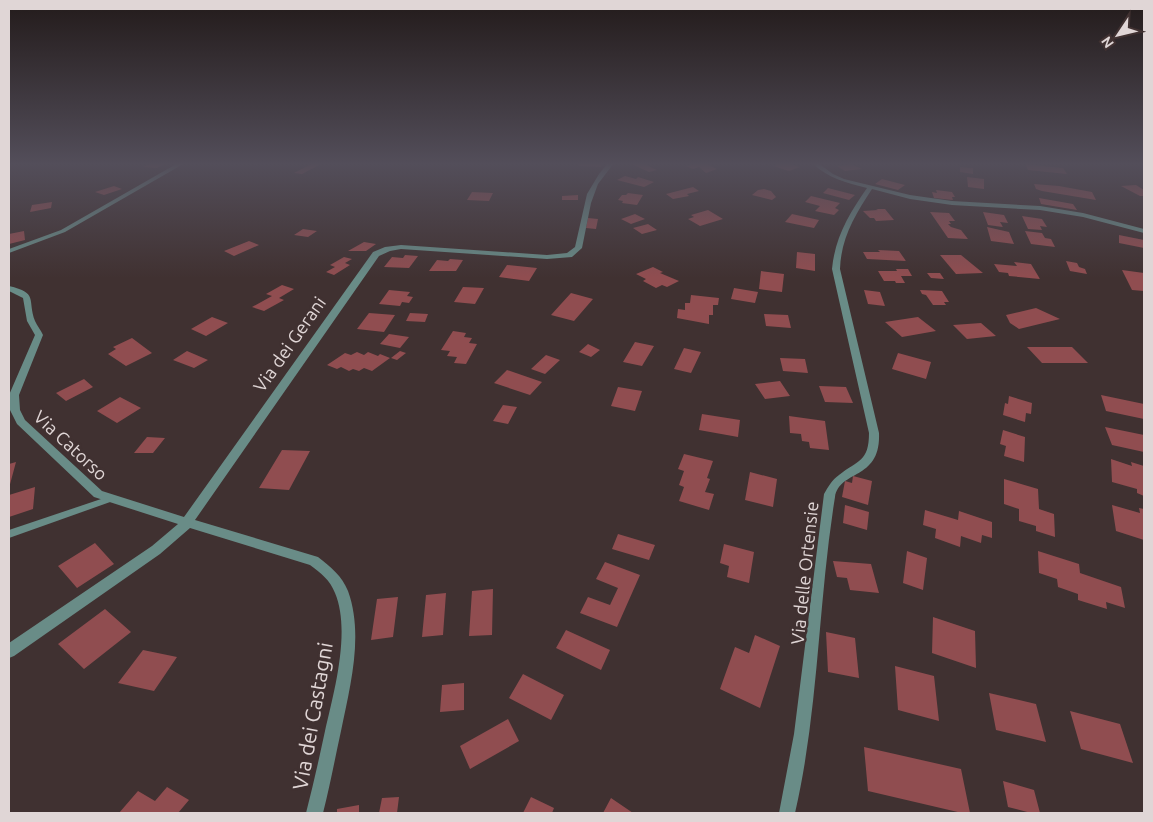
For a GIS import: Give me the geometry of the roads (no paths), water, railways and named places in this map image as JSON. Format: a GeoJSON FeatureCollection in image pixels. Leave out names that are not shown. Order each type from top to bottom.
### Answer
{"type":"FeatureCollection","features":[{"type":"Feature","properties":{"kind":"street"},"geometry":{"type":"LineString","coordinates":[[9,251],[62,231],[114,201]]}},
{"type":"Feature","properties":{"kind":"street","name":"Via dei Gerani"},"geometry":{"type":"LineString","coordinates":[[9,651],[156,550],[186,524],[376,254],[388,249],[404,247],[538,257],[569,255],[578,248],[588,201]]}},
{"type":"Feature","properties":{"kind":"street","name":"Via delle Ortensie"},"geometry":{"type":"LineString","coordinates":[[787,813],[799,763],[806,717],[830,494],[840,479],[864,465],[871,456],[875,445],[874,433],[836,269],[836,256],[844,228],[861,201]]}},
{"type":"Feature","properties":{"kind":"street"},"geometry":{"type":"LineString","coordinates":[[937,201],[1045,209],[1082,215],[1144,230]]}},
{"type":"Feature","properties":{"kind":"street","name":"Via Catorso"},"geometry":{"type":"LineString","coordinates":[[9,288],[26,296],[30,303],[31,321],[39,335],[12,391],[14,406],[23,424],[98,494],[186,524]]}},
{"type":"Feature","properties":{"kind":"street","name":"Via dei Castagni"},"geometry":{"type":"LineString","coordinates":[[186,524],[314,561],[326,568],[337,583],[344,602],[348,625],[347,658],[342,690],[315,813]]}},
{"type":"Feature","properties":{"kind":"lane"},"geometry":{"type":"LineString","coordinates":[[9,534],[110,499]]}}]}
